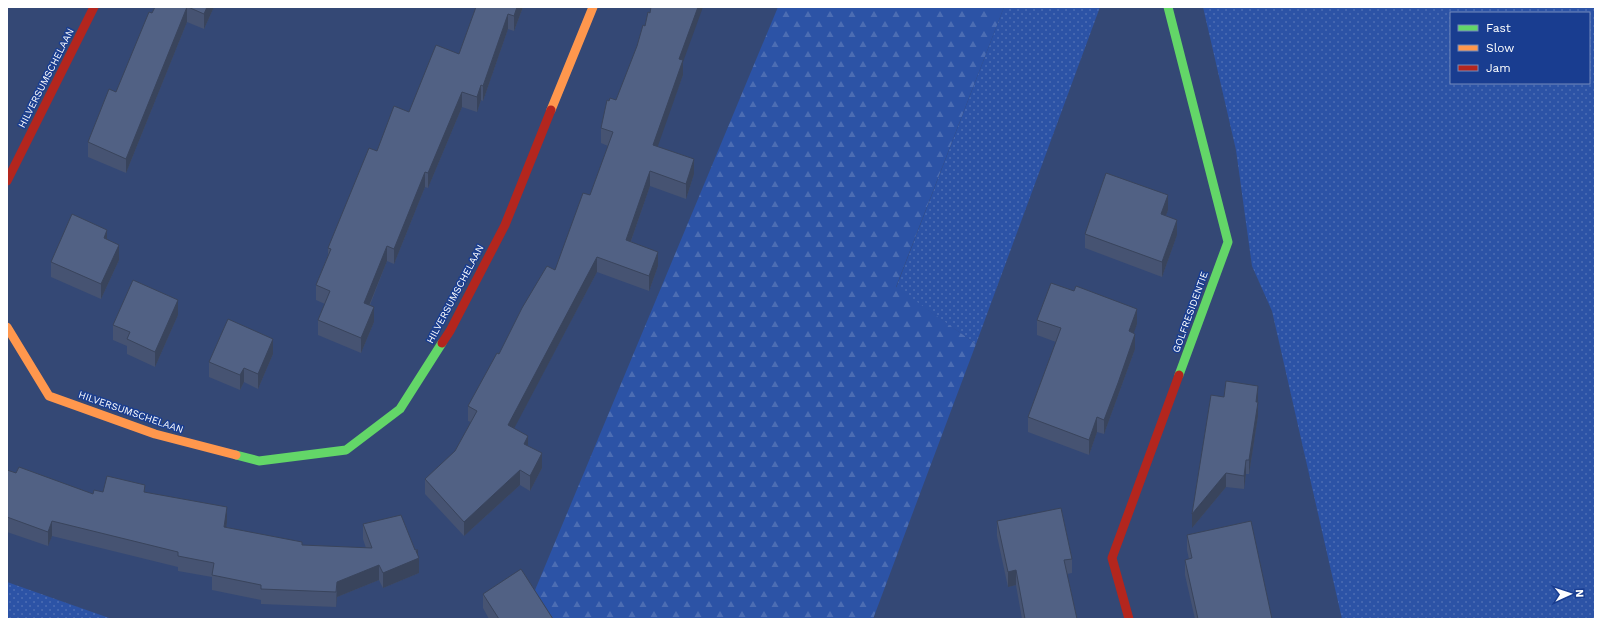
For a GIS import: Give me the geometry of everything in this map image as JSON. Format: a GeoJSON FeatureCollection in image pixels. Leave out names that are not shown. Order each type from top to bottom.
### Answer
{"type":"FeatureCollection","features":[{"type":"Feature","properties":{"kind":"street","name":"HILVERSUMSCHELAAN"},"geometry":{"type":"LineString","coordinates":[[7,181],[94,7]]}},
{"type":"Feature","properties":{"kind":"street","name":"HILVERSUMSCHELAAN"},"geometry":{"type":"LineString","coordinates":[[7,327],[49,396],[148,432],[259,461],[346,450],[400,408],[450,331],[505,225],[593,7]]}},
{"type":"Feature","properties":{"kind":"street","name":"GOLFRESIDENTIE"},"geometry":{"type":"LineString","coordinates":[[1129,619],[1112,558],[1228,242],[1168,7]]}},
{"type":"Feature","properties":{"kind":"green space"},"geometry":{"type":"Polygon","coordinates":[[[778,7],[1004,7],[896,287],[976,344],[873,619],[523,619],[778,7]]]}},
{"type":"Feature","properties":{"kind":"green space"},"geometry":{"type":"Polygon","coordinates":[[[1004,7],[1100,7],[976,344],[896,288],[1004,7]]]}},
{"type":"Feature","properties":{"kind":"green space"},"geometry":{"type":"Polygon","coordinates":[[[1203,7],[1595,7],[1595,619],[1342,619],[1272,311],[1252,266],[1236,150],[1203,7]]]}},
{"type":"Feature","properties":{"kind":"green space"},"geometry":{"type":"Polygon","coordinates":[[[7,582],[112,619],[7,619],[7,582]]]}},
{"type":"Feature","properties":{"kind":"building"},"geometry":{"type":"Polygon","coordinates":[[[155,7],[187,7],[126,159],[88,142],[109,89],[116,92],[149,12],[152,13],[155,7]]]}},
{"type":"Feature","properties":{"kind":"building"},"geometry":{"type":"Polygon","coordinates":[[[188,7],[207,7],[204,14],[188,7]]]}},
{"type":"Feature","properties":{"kind":"building"},"geometry":{"type":"Polygon","coordinates":[[[476,7],[517,7],[514,16],[508,14],[483,86],[481,85],[477,97],[462,92],[428,173],[425,172],[394,249],[387,246],[364,303],[374,307],[361,338],[318,320],[330,291],[316,285],[331,249],[328,248],[369,148],[377,151],[394,106],[409,112],[436,45],[459,54],[476,7]]]}},
{"type":"Feature","properties":{"kind":"building"},"geometry":{"type":"Polygon","coordinates":[[[651,7],[698,7],[679,59],[683,60],[653,145],[694,159],[686,184],[650,171],[626,240],[658,252],[649,276],[597,257],[508,425],[528,436],[524,444],[542,453],[530,476],[520,470],[464,522],[425,479],[455,451],[477,411],[468,406],[497,353],[499,354],[522,308],[547,266],[555,270],[583,193],[590,195],[613,132],[601,128],[607,100],[609,101],[610,98],[616,100],[651,7]]]}},
{"type":"Feature","properties":{"kind":"building"},"geometry":{"type":"Polygon","coordinates":[[[1106,173],[1168,195],[1161,214],[1177,220],[1162,262],[1085,234],[1106,173]]]}},
{"type":"Feature","properties":{"kind":"building"},"geometry":{"type":"Polygon","coordinates":[[[72,214],[107,230],[104,238],[119,245],[101,284],[51,262],[72,214]]]}},
{"type":"Feature","properties":{"kind":"building"},"geometry":{"type":"Polygon","coordinates":[[[133,280],[178,300],[155,352],[127,339],[130,332],[113,325],[133,280]]]}},
{"type":"Feature","properties":{"kind":"building"},"geometry":{"type":"Polygon","coordinates":[[[1051,283],[1074,291],[1076,286],[1137,309],[1129,331],[1135,334],[1118,383],[1104,420],[1097,417],[1089,440],[1028,417],[1061,328],[1037,320],[1051,283]]]}},
{"type":"Feature","properties":{"kind":"building"},"geometry":{"type":"Polygon","coordinates":[[[228,319],[273,339],[258,374],[244,368],[240,375],[209,362],[228,319]]]}},
{"type":"Feature","properties":{"kind":"building"},"geometry":{"type":"Polygon","coordinates":[[[1226,381],[1258,386],[1256,402],[1258,402],[1249,460],[1246,460],[1244,476],[1226,473],[1192,514],[1211,395],[1224,397],[1226,381]]]}},
{"type":"Feature","properties":{"kind":"building"},"geometry":{"type":"Polygon","coordinates":[[[19,467],[93,494],[94,490],[103,492],[107,476],[145,485],[144,492],[227,507],[224,527],[302,542],[302,545],[372,548],[363,524],[401,515],[415,550],[418,550],[416,551],[419,558],[383,573],[379,565],[337,582],[336,592],[261,589],[261,585],[212,575],[214,563],[178,556],[178,552],[52,521],[48,532],[7,517],[7,470],[16,473],[19,467]]]}},
{"type":"Feature","properties":{"kind":"building"},"geometry":{"type":"Polygon","coordinates":[[[1061,508],[1072,559],[1064,560],[1077,619],[1025,619],[1016,570],[1008,572],[997,521],[1061,508]]]}},
{"type":"Feature","properties":{"kind":"building"},"geometry":{"type":"Polygon","coordinates":[[[1251,521],[1272,619],[1198,619],[1185,560],[1192,558],[1187,535],[1251,521]]]}},
{"type":"Feature","properties":{"kind":"building"},"geometry":{"type":"Polygon","coordinates":[[[521,569],[553,619],[499,619],[483,594],[521,569]]]}},
{"type":"Feature","properties":{"kind":"traffic: fast"},"geometry":{"type":"LineString","coordinates":[[1168,7],[1228,242],[1179,375]]}},
{"type":"Feature","properties":{"kind":"traffic: fast"},"geometry":{"type":"LineString","coordinates":[[236,455],[259,461],[346,450],[400,409],[442,343]]}},
{"type":"Feature","properties":{"kind":"traffic: slow"},"geometry":{"type":"LineString","coordinates":[[551,110],[593,7]]}},
{"type":"Feature","properties":{"kind":"traffic: slow"},"geometry":{"type":"LineString","coordinates":[[7,327],[49,396],[155,434],[236,455]]}},
{"type":"Feature","properties":{"kind":"traffic: jam"},"geometry":{"type":"LineString","coordinates":[[7,181],[94,7]]}},
{"type":"Feature","properties":{"kind":"traffic: jam"},"geometry":{"type":"LineString","coordinates":[[442,343],[450,331],[505,225],[551,110]]}},
{"type":"Feature","properties":{"kind":"traffic: jam"},"geometry":{"type":"LineString","coordinates":[[1129,619],[1112,558],[1179,375]]}}]}
